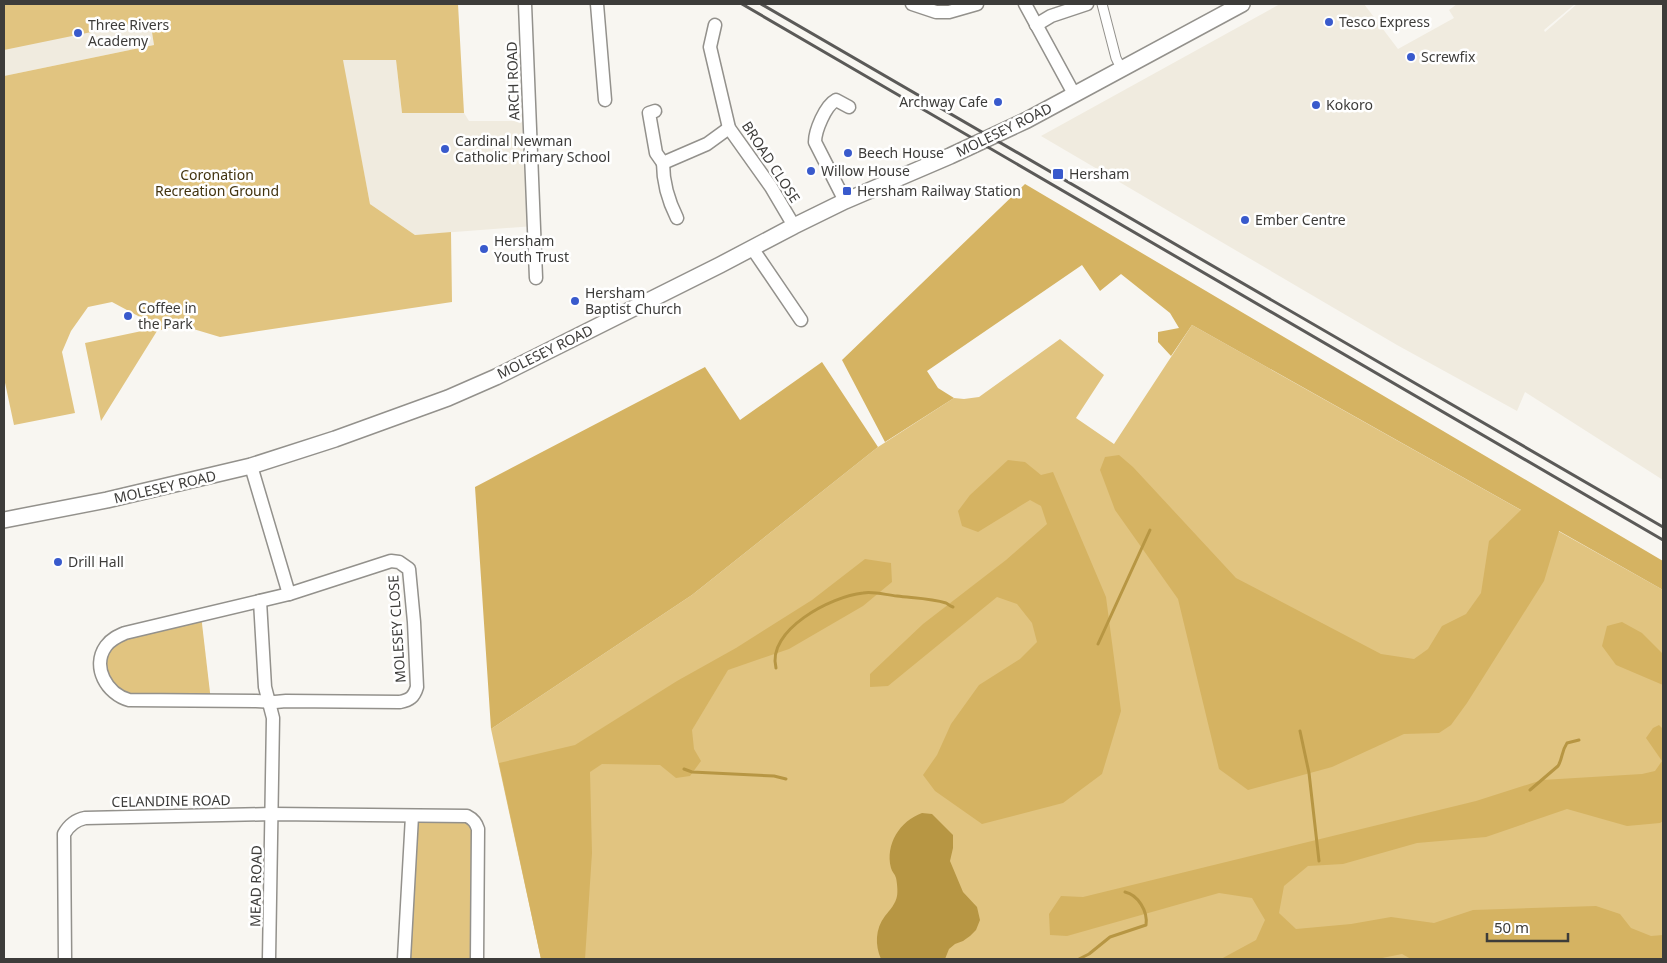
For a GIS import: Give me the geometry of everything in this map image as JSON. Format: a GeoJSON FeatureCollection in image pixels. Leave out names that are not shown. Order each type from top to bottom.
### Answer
{"type":"FeatureCollection","features":[{"type":"Feature","properties":{"kind":"street","name":"ARCH ROAD"},"geometry":{"type":"LineString","coordinates":[[525,4],[536,278]]}},
{"type":"Feature","properties":{"kind":"street"},"geometry":{"type":"LineString","coordinates":[[597,4],[605,100]]}},
{"type":"Feature","properties":{"kind":"street"},"geometry":{"type":"LineString","coordinates":[[912,4],[936,12],[949,12],[977,4]]}},
{"type":"Feature","properties":{"kind":"street"},"geometry":{"type":"LineString","coordinates":[[1025,4],[1074,94]]}},
{"type":"Feature","properties":{"kind":"street"},"geometry":{"type":"LineString","coordinates":[[1036,25],[1051,16],[1087,4]]}},
{"type":"Feature","properties":{"kind":"street"},"geometry":{"type":"LineString","coordinates":[[1102,4],[1116,58],[1121,68]]}},
{"type":"Feature","properties":{"kind":"street","name":"MOLESEY ROAD"},"geometry":{"type":"LineString","coordinates":[[4,520],[106,500],[251,466],[344,436],[448,398],[480,384],[845,201],[950,156],[1027,120],[1242,4]]}},
{"type":"Feature","properties":{"kind":"street","name":"BROAD CLOSE"},"geometry":{"type":"LineString","coordinates":[[716,26],[710,47],[729,128],[771,187],[794,226]]}},
{"type":"Feature","properties":{"kind":"street"},"geometry":{"type":"LineString","coordinates":[[845,201],[815,142],[815,133],[830,103],[836,100],[849,107]]}},
{"type":"Feature","properties":{"kind":"street"},"geometry":{"type":"LineString","coordinates":[[655,112],[649,113],[656,153],[663,163],[663,176],[668,199],[677,218]]}},
{"type":"Feature","properties":{"kind":"street"},"geometry":{"type":"LineString","coordinates":[[663,163],[707,144],[729,128]]}},
{"type":"Feature","properties":{"kind":"street"},"geometry":{"type":"LineString","coordinates":[[752,248],[800,320]]}},
{"type":"Feature","properties":{"kind":"street"},"geometry":{"type":"LineString","coordinates":[[251,466],[289,594]]}},
{"type":"Feature","properties":{"kind":"street","name":"MOLESEY CLOSE"},"geometry":{"type":"LineString","coordinates":[[391,561],[405,564],[409,569],[411,583],[417,687],[415,694],[409,700],[400,702],[129,700],[119,697],[106,685],[100,659],[110,641],[126,633],[260,601],[289,594],[391,561]]}},
{"type":"Feature","properties":{"kind":"street"},"geometry":{"type":"LineString","coordinates":[[260,601],[265,687],[268,701]]}},
{"type":"Feature","properties":{"kind":"street","name":"MEAD ROAD"},"geometry":{"type":"LineString","coordinates":[[268,701],[273,718],[269,959]]}},
{"type":"Feature","properties":{"kind":"street","name":"CELANDINE ROAD"},"geometry":{"type":"LineString","coordinates":[[66,959],[64,834],[68,826],[85,818],[272,814],[467,816],[472,819],[476,823],[477,959]]}},
{"type":"Feature","properties":{"kind":"street"},"geometry":{"type":"LineString","coordinates":[[404,959],[412,816]]}},
{"type":"Feature","properties":{"kind":"shaded area","name":"Three Rivers Academy"},"geometry":{"type":"Polygon","coordinates":[[[4,4],[150,20],[154,45],[4,76],[4,4]]]}},
{"type":"Feature","properties":{"kind":"shaded area"},"geometry":{"type":"Polygon","coordinates":[[[1280,4],[1364,4],[1398,49],[1454,18],[1449,10],[1457,4],[1575,4],[1544,30],[1545,32],[1577,4],[1663,4],[1663,480],[1525,392],[1517,411],[1397,345],[1041,136],[1280,4]]]}},
{"type":"Feature","properties":{"kind":"shaded area","name":"Cardinal Newman Catholic Primary School"},"geometry":{"type":"Polygon","coordinates":[[[342,60],[396,60],[402,113],[464,113],[469,121],[530,121],[534,226],[415,235],[370,204],[342,60]]]}},
{"type":"Feature","properties":{"kind":"shaded area"},"geometry":{"type":"Polygon","coordinates":[[[1025,184],[1663,561],[1663,590],[1559,531],[1544,581],[1467,703],[1451,725],[1439,733],[1404,734],[1332,767],[1248,790],[1219,769],[1178,599],[1115,510],[1100,470],[1105,457],[1119,455],[1133,467],[1236,578],[1381,654],[1414,659],[1428,649],[1442,626],[1466,614],[1481,593],[1489,541],[1521,510],[1192,325],[1171,356],[1158,342],[1158,332],[1179,328],[1170,313],[1121,274],[1100,291],[1082,265],[927,371],[938,388],[954,398],[885,442],[842,360],[1025,184]]]}},
{"type":"Feature","properties":{"kind":"shaded area"},"geometry":{"type":"Polygon","coordinates":[[[822,362],[878,447],[692,595],[491,729],[475,487],[705,367],[740,420],[822,362]]]}},
{"type":"Feature","properties":{"kind":"shaded area"},"geometry":{"type":"Polygon","coordinates":[[[1008,460],[1025,462],[1041,475],[1053,472],[1106,597],[1121,711],[1102,774],[1063,803],[982,824],[935,791],[923,775],[937,755],[951,724],[979,685],[1020,659],[1037,642],[1032,623],[1017,604],[997,597],[888,686],[870,687],[870,674],[923,624],[1006,560],[1047,524],[1041,506],[1030,500],[978,532],[962,526],[958,511],[970,495],[1008,460]]]}},
{"type":"Feature","properties":{"kind":"shaded area"},"geometry":{"type":"Polygon","coordinates":[[[865,559],[891,563],[892,582],[863,606],[789,649],[728,670],[692,730],[694,749],[701,761],[690,776],[676,778],[660,765],[602,764],[590,772],[592,853],[585,959],[541,959],[499,763],[575,745],[812,600],[865,559]]]}},
{"type":"Feature","properties":{"kind":"shaded area"},"geometry":{"type":"Polygon","coordinates":[[[1622,622],[1642,633],[1663,654],[1663,685],[1616,665],[1602,646],[1607,626],[1622,622]]]}},
{"type":"Feature","properties":{"kind":"shaded area"},"geometry":{"type":"Polygon","coordinates":[[[1659,725],[1663,729],[1663,821],[1660,823],[1627,826],[1567,809],[1486,837],[1417,843],[1343,864],[1308,866],[1284,886],[1279,913],[1296,929],[1351,924],[1391,917],[1434,923],[1473,910],[1596,906],[1620,914],[1631,928],[1651,936],[1663,935],[1663,959],[1411,959],[1402,954],[1377,959],[1221,959],[1256,940],[1265,920],[1252,898],[1219,893],[1067,936],[1050,935],[1049,914],[1061,896],[1083,897],[1476,801],[1542,780],[1642,774],[1655,771],[1662,761],[1646,738],[1653,728],[1659,725]]]}},
{"type":"Feature","properties":{"kind":"shaded area"},"geometry":{"type":"Polygon","coordinates":[[[922,813],[932,814],[953,835],[950,861],[963,892],[977,907],[980,920],[976,930],[970,936],[949,949],[945,959],[881,959],[877,943],[879,926],[894,904],[897,894],[896,878],[891,869],[890,859],[892,842],[896,834],[907,822],[922,813]]]}},
{"type":"Feature","properties":{"kind":"green space","name":"Coronation Recreation Ground"},"geometry":{"type":"Polygon","coordinates":[[[4,4],[458,4],[464,113],[402,113],[396,60],[343,60],[370,204],[415,235],[451,232],[452,302],[220,337],[180,325],[157,331],[101,421],[85,343],[156,328],[112,302],[88,307],[71,331],[62,352],[75,413],[14,425],[4,378],[4,76],[154,45],[150,20],[4,50],[4,4]]]}},
{"type":"Feature","properties":{"kind":"green space"},"geometry":{"type":"Polygon","coordinates":[[[1192,325],[1663,590],[1663,959],[541,959],[491,729],[692,595],[878,447],[954,398],[979,397],[1060,339],[1104,375],[1076,418],[1114,444],[1192,325]]]}},
{"type":"Feature","properties":{"kind":"green space"},"geometry":{"type":"Polygon","coordinates":[[[201,615],[211,701],[139,700],[113,692],[102,654],[110,641],[201,615]]]}},
{"type":"Feature","properties":{"kind":"green space"},"geometry":{"type":"Polygon","coordinates":[[[412,816],[472,819],[477,959],[404,959],[412,816]]]}},
{"type":"Feature","properties":{"kind":"waterway"},"geometry":{"type":"LineString","coordinates":[[1098,644],[1150,530]]}},
{"type":"Feature","properties":{"kind":"waterway"},"geometry":{"type":"LineString","coordinates":[[776,668],[776,654],[781,641],[791,628],[804,617],[835,601],[871,592],[934,600],[953,607]]}},
{"type":"Feature","properties":{"kind":"waterway"},"geometry":{"type":"LineString","coordinates":[[1300,731],[1309,773],[1319,861]]}},
{"type":"Feature","properties":{"kind":"waterway"},"geometry":{"type":"LineString","coordinates":[[1530,790],[1558,766],[1567,743],[1579,740]]}},
{"type":"Feature","properties":{"kind":"waterway"},"geometry":{"type":"LineString","coordinates":[[684,769],[692,772],[774,776],[786,779]]}},
{"type":"Feature","properties":{"kind":"waterway"},"geometry":{"type":"LineString","coordinates":[[1079,959],[1089,954],[1110,937],[1146,925],[1144,909],[1141,904],[1134,896],[1125,892]]}},
{"type":"Feature","properties":{"kind":"railway"},"geometry":{"type":"LineString","coordinates":[[742,4],[1663,540]]}},
{"type":"Feature","properties":{"kind":"railway"},"geometry":{"type":"LineString","coordinates":[[761,4],[1663,527]]}},
{"type":"Feature","properties":{"kind":"place","name":"Tesco Express"},"geometry":{"type":"Point","coordinates":[1329,22]}},
{"type":"Feature","properties":{"kind":"place","name":"Three Rivers Academy"},"geometry":{"type":"Point","coordinates":[78,33]}},
{"type":"Feature","properties":{"kind":"place","name":"Screwfix"},"geometry":{"type":"Point","coordinates":[1411,57]}},
{"type":"Feature","properties":{"kind":"place","name":"Archway Cafe"},"geometry":{"type":"Point","coordinates":[998,102]}},
{"type":"Feature","properties":{"kind":"place","name":"Kokoro"},"geometry":{"type":"Point","coordinates":[1316,105]}},
{"type":"Feature","properties":{"kind":"place","name":"Cardinal Newman Catholic Primary School"},"geometry":{"type":"Point","coordinates":[445,149]}},
{"type":"Feature","properties":{"kind":"place","name":"Beech House"},"geometry":{"type":"Point","coordinates":[848,153]}},
{"type":"Feature","properties":{"kind":"place","name":"Willow House"},"geometry":{"type":"Point","coordinates":[811,171]}},
{"type":"Feature","properties":{"kind":"place","name":"Hersham"},"geometry":{"type":"Point","coordinates":[1058,174]}},
{"type":"Feature","properties":{"kind":"place","name":"Hersham Railway Station"},"geometry":{"type":"Point","coordinates":[847,191]}},
{"type":"Feature","properties":{"kind":"place","name":"Ember Centre"},"geometry":{"type":"Point","coordinates":[1245,220]}},
{"type":"Feature","properties":{"kind":"place","name":"Hersham Youth Trust"},"geometry":{"type":"Point","coordinates":[484,249]}},
{"type":"Feature","properties":{"kind":"place","name":"Hersham Baptist Church"},"geometry":{"type":"Point","coordinates":[575,301]}},
{"type":"Feature","properties":{"kind":"place","name":"Coffee in the Park"},"geometry":{"type":"Point","coordinates":[128,316]}},
{"type":"Feature","properties":{"kind":"place","name":"Drill Hall"},"geometry":{"type":"Point","coordinates":[58,562]}}]}
